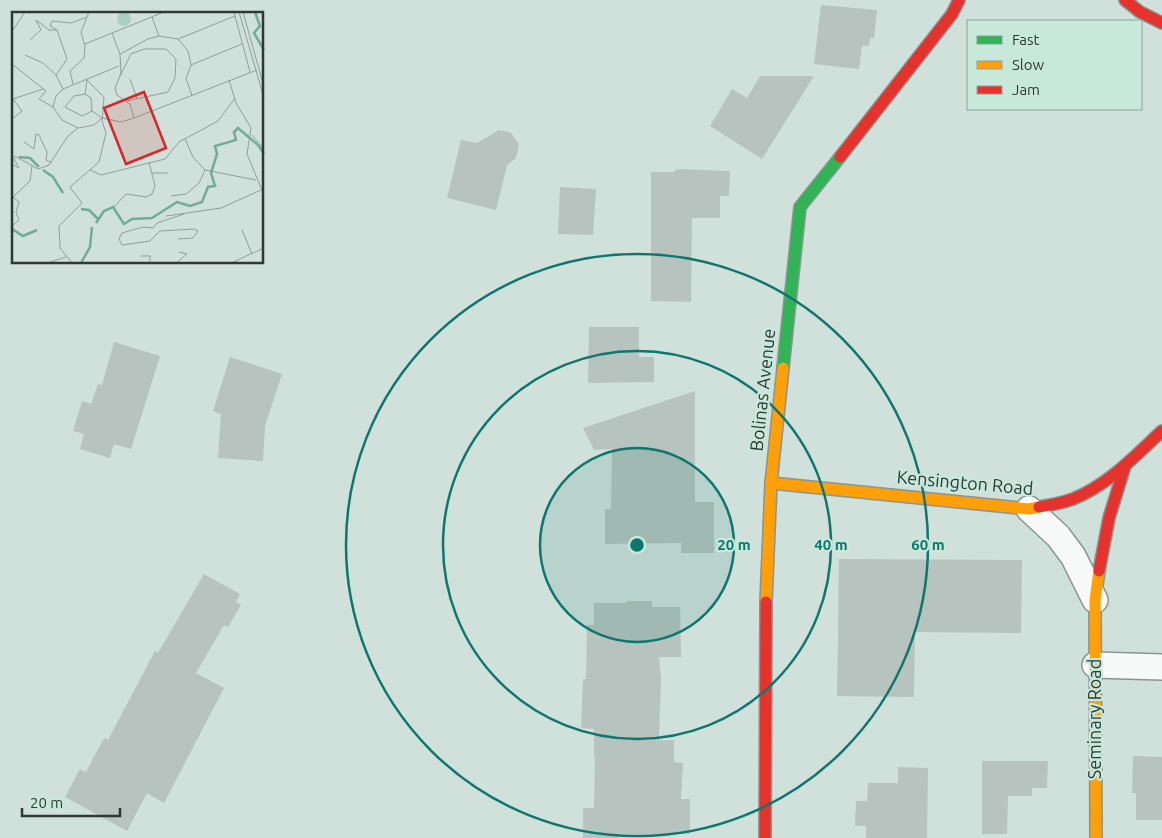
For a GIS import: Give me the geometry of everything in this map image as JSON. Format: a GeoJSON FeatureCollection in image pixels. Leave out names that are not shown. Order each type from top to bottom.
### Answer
{"type":"FeatureCollection","features":[{"type":"Feature","properties":{"kind":"street","name":"Bolinas Avenue"},"geometry":{"type":"LineString","coordinates":[[765,838],[766,603],[771,483],[800,207],[952,14],[959,0]]}},
{"type":"Feature","properties":{"kind":"street"},"geometry":{"type":"LineString","coordinates":[[1125,0],[1140,12],[1162,23]]}},
{"type":"Feature","properties":{"kind":"street","name":"Kensington Road"},"geometry":{"type":"LineString","coordinates":[[771,483],[1030,508],[1057,504],[1097,486],[1125,466],[1162,431]]}},
{"type":"Feature","properties":{"kind":"street","name":"Seminary Road"},"geometry":{"type":"LineString","coordinates":[[1096,838],[1095,600],[1109,518],[1125,466]]}},
{"type":"Feature","properties":{"kind":"street","name":"Seminary Road"},"geometry":{"type":"LineString","coordinates":[[1030,508],[1058,536],[1073,556],[1095,600]]}},
{"type":"Feature","properties":{"kind":"street"},"geometry":{"type":"LineString","coordinates":[[1095,665],[1162,667]]}},
{"type":"Feature","properties":{"kind":"building"},"geometry":{"type":"Polygon","coordinates":[[[821,5],[877,10],[874,38],[870,38],[869,46],[862,46],[859,69],[814,64],[821,5]]]}},
{"type":"Feature","properties":{"kind":"building"},"geometry":{"type":"Polygon","coordinates":[[[760,76],[814,76],[762,159],[710,126],[732,89],[747,98],[760,76]]]}},
{"type":"Feature","properties":{"kind":"building"},"geometry":{"type":"Polygon","coordinates":[[[499,130],[511,133],[519,144],[516,158],[507,165],[496,210],[447,198],[461,140],[477,143],[499,130]]]}},
{"type":"Feature","properties":{"kind":"building"},"geometry":{"type":"Polygon","coordinates":[[[676,169],[730,171],[729,196],[720,196],[720,218],[692,218],[691,302],[651,301],[651,172],[674,172],[676,169]]]}},
{"type":"Feature","properties":{"kind":"building"},"geometry":{"type":"Polygon","coordinates":[[[560,187],[596,189],[593,235],[558,234],[560,187]]]}},
{"type":"Feature","properties":{"kind":"building"},"geometry":{"type":"Polygon","coordinates":[[[589,327],[639,327],[639,357],[654,357],[654,382],[588,383],[589,327]]]}},
{"type":"Feature","properties":{"kind":"building"},"geometry":{"type":"Polygon","coordinates":[[[114,342],[160,356],[131,449],[114,444],[110,458],[80,449],[84,434],[73,431],[82,401],[91,404],[98,384],[102,385],[114,342]]]}},
{"type":"Feature","properties":{"kind":"building"},"geometry":{"type":"Polygon","coordinates":[[[230,357],[282,374],[265,426],[263,461],[218,458],[221,414],[213,411],[230,357]]]}},
{"type":"Feature","properties":{"kind":"building"},"geometry":{"type":"Polygon","coordinates":[[[695,391],[695,502],[714,502],[714,553],[681,553],[681,543],[605,544],[605,509],[611,509],[612,449],[594,450],[583,428],[695,391]]]}},
{"type":"Feature","properties":{"kind":"building"},"geometry":{"type":"Polygon","coordinates":[[[839,559],[1022,560],[1021,633],[915,632],[914,697],[837,696],[839,559]]]}},
{"type":"Feature","properties":{"kind":"building"},"geometry":{"type":"Polygon","coordinates":[[[204,574],[240,594],[236,602],[241,605],[228,627],[224,625],[196,673],[224,688],[164,803],[147,793],[127,831],[65,797],[80,769],[86,772],[104,738],[108,740],[155,651],[158,653],[204,574]]]}},
{"type":"Feature","properties":{"kind":"building"},"geometry":{"type":"Polygon","coordinates":[[[626,601],[652,601],[652,607],[680,607],[681,657],[659,657],[661,677],[659,740],[674,740],[674,762],[683,763],[681,799],[690,799],[690,834],[618,834],[618,838],[583,838],[583,808],[594,808],[595,757],[594,729],[581,728],[583,679],[586,679],[587,625],[594,625],[594,603],[626,603],[626,601]]]}},
{"type":"Feature","properties":{"kind":"building"},"geometry":{"type":"Polygon","coordinates":[[[1133,756],[1162,757],[1162,820],[1136,820],[1136,793],[1132,793],[1133,756]]]}},
{"type":"Feature","properties":{"kind":"building"},"geometry":{"type":"Polygon","coordinates":[[[982,761],[1048,761],[1047,788],[1032,788],[1032,796],[1008,796],[1007,834],[982,834],[982,761]]]}},
{"type":"Feature","properties":{"kind":"building"},"geometry":{"type":"Polygon","coordinates":[[[898,767],[928,768],[927,838],[866,838],[866,826],[855,826],[856,801],[867,801],[868,783],[898,783],[898,767]]]}},
{"type":"Feature","properties":{"kind":"traffic: fast"},"geometry":{"type":"LineString","coordinates":[[783,368],[800,207],[840,157]]}},
{"type":"Feature","properties":{"kind":"traffic: slow"},"geometry":{"type":"LineString","coordinates":[[766,602],[771,483],[783,368]]}},
{"type":"Feature","properties":{"kind":"traffic: slow"},"geometry":{"type":"LineString","coordinates":[[771,483],[1029,509],[1039,507]]}},
{"type":"Feature","properties":{"kind":"traffic: slow"},"geometry":{"type":"LineString","coordinates":[[1096,838],[1095,600],[1099,571]]}},
{"type":"Feature","properties":{"kind":"traffic: jam"},"geometry":{"type":"LineString","coordinates":[[840,157],[952,14],[959,0]]}},
{"type":"Feature","properties":{"kind":"traffic: jam"},"geometry":{"type":"LineString","coordinates":[[1125,0],[1140,12],[1162,23]]}},
{"type":"Feature","properties":{"kind":"traffic: jam"},"geometry":{"type":"LineString","coordinates":[[1039,507],[1073,499],[1098,486],[1131,460],[1162,431]]}},
{"type":"Feature","properties":{"kind":"traffic: jam"},"geometry":{"type":"LineString","coordinates":[[1099,571],[1109,518],[1125,466]]}},
{"type":"Feature","properties":{"kind":"traffic: jam"},"geometry":{"type":"LineString","coordinates":[[765,838],[766,602]]}}]}
